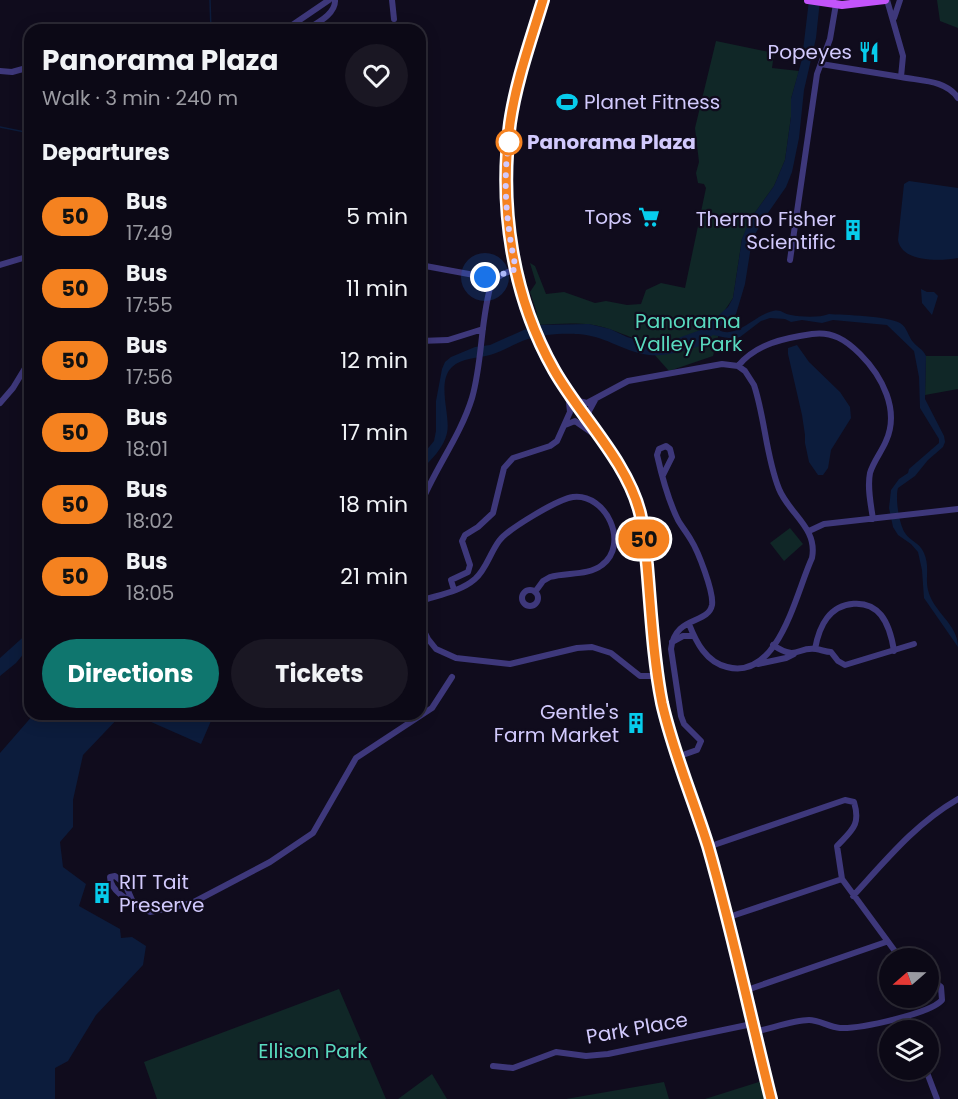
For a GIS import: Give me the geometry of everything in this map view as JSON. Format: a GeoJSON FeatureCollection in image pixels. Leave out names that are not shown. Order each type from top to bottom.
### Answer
{"type":"FeatureCollection","features":[{"type":"Feature","properties":{"kind":"main road"},"geometry":{"type":"LineString","coordinates":[[543,0],[519,82],[510,132],[506,187],[508,226],[516,269],[531,320],[544,349],[567,390],[628,481],[640,513],[644,531],[657,676],[666,722],[708,847],[771,1099]]}},
{"type":"Feature","properties":{"kind":"main road"},"geometry":{"type":"LineString","coordinates":[[808,0],[836,4],[886,0]]}},
{"type":"Feature","properties":{"kind":"street"},"geometry":{"type":"LineString","coordinates":[[294,24],[329,0]]}},
{"type":"Feature","properties":{"kind":"street"},"geometry":{"type":"LineString","coordinates":[[314,24],[333,10],[335,0]]}},
{"type":"Feature","properties":{"kind":"street"},"geometry":{"type":"LineString","coordinates":[[392,0],[394,19]]}},
{"type":"Feature","properties":{"kind":"street"},"geometry":{"type":"LineString","coordinates":[[886,0],[903,56],[901,77]]}},
{"type":"Feature","properties":{"kind":"street"},"geometry":{"type":"LineString","coordinates":[[893,21],[900,0]]}},
{"type":"Feature","properties":{"kind":"street"},"geometry":{"type":"LineString","coordinates":[[790,260],[817,74],[831,32],[836,4]]}},
{"type":"Feature","properties":{"kind":"street"},"geometry":{"type":"LineString","coordinates":[[821,64],[943,85],[958,98]]}},
{"type":"Feature","properties":{"kind":"street"},"geometry":{"type":"LineString","coordinates":[[0,71],[12,72],[24,69]]}},
{"type":"Feature","properties":{"kind":"street"},"geometry":{"type":"LineString","coordinates":[[0,264],[24,258]]}},
{"type":"Feature","properties":{"kind":"street"},"geometry":{"type":"LineString","coordinates":[[426,266],[485,277],[492,281]]}},
{"type":"Feature","properties":{"kind":"street"},"geometry":{"type":"LineString","coordinates":[[426,493],[459,433],[472,398],[492,281],[516,269]]}},
{"type":"Feature","properties":{"kind":"street"},"geometry":{"type":"LineString","coordinates":[[426,341],[448,340],[483,329]]}},
{"type":"Feature","properties":{"kind":"street"},"geometry":{"type":"LineString","coordinates":[[738,366],[747,355],[765,345],[790,337],[816,334],[836,336],[846,341],[867,360],[884,387],[891,414],[887,440],[870,474],[873,519]]}},
{"type":"Feature","properties":{"kind":"street"},"geometry":{"type":"LineString","coordinates":[[573,399],[586,403],[620,385],[646,377],[722,364],[738,366],[745,371],[757,393],[780,490],[809,531],[814,550],[812,558],[783,634],[762,659],[751,667],[736,669],[718,664],[701,649],[689,624]]}},
{"type":"Feature","properties":{"kind":"street"},"geometry":{"type":"LineString","coordinates":[[0,403],[24,370]]}},
{"type":"Feature","properties":{"kind":"street"},"geometry":{"type":"LineString","coordinates":[[454,590],[451,580],[468,572],[470,565],[462,541],[465,535],[478,527],[492,513],[504,468],[513,458],[550,446],[556,441],[570,411],[567,390]]}},
{"type":"Feature","properties":{"kind":"street"},"geometry":{"type":"LineString","coordinates":[[589,423],[589,411],[595,400]]}},
{"type":"Feature","properties":{"kind":"street"},"geometry":{"type":"LineString","coordinates":[[565,425],[575,421],[599,437]]}},
{"type":"Feature","properties":{"kind":"street"},"geometry":{"type":"LineString","coordinates":[[663,475],[678,521],[694,546],[711,597],[710,609],[706,614],[679,628],[672,642],[671,649],[681,716],[684,724],[701,741],[697,750],[678,758]]}},
{"type":"Feature","properties":{"kind":"street"},"geometry":{"type":"LineString","coordinates":[[426,599],[454,590],[477,578],[507,532],[563,500],[574,497],[592,501],[604,511],[614,531],[614,547],[607,561],[594,570],[543,581],[535,592]]}},
{"type":"Feature","properties":{"kind":"street"},"geometry":{"type":"LineString","coordinates":[[809,531],[824,524],[958,509]]}},
{"type":"Feature","properties":{"kind":"street"},"geometry":{"type":"LineString","coordinates":[[815,649],[828,616],[838,608],[854,603],[866,605],[880,614],[889,629],[894,651]]}},
{"type":"Feature","properties":{"kind":"street"},"geometry":{"type":"LineString","coordinates":[[426,635],[436,649],[456,658],[510,664],[577,648],[592,647],[611,652],[640,676],[657,676]]}},
{"type":"Feature","properties":{"kind":"street"},"geometry":{"type":"LineString","coordinates":[[672,642],[683,636],[693,636]]}},
{"type":"Feature","properties":{"kind":"street"},"geometry":{"type":"LineString","coordinates":[[773,645],[784,653],[815,649],[831,652],[838,661],[845,665],[914,644]]}},
{"type":"Feature","properties":{"kind":"street"},"geometry":{"type":"LineString","coordinates":[[754,664],[786,658],[796,653]]}},
{"type":"Feature","properties":{"kind":"street"},"geometry":{"type":"LineString","coordinates":[[426,712],[432,708],[453,677]]}},
{"type":"Feature","properties":{"kind":"street"},"geometry":{"type":"LineString","coordinates":[[132,900],[150,912],[192,903],[270,862],[313,833],[356,758],[414,720]]}},
{"type":"Feature","properties":{"kind":"street"},"geometry":{"type":"LineString","coordinates":[[854,896],[913,831],[958,799]]}},
{"type":"Feature","properties":{"kind":"street"},"geometry":{"type":"LineString","coordinates":[[708,847],[845,800],[854,802],[858,815],[856,825],[837,846],[842,879],[891,948]]}},
{"type":"Feature","properties":{"kind":"street"},"geometry":{"type":"LineString","coordinates":[[726,918],[842,879]]}},
{"type":"Feature","properties":{"kind":"street"},"geometry":{"type":"LineString","coordinates":[[744,991],[886,942]]}},
{"type":"Feature","properties":{"kind":"street"},"geometry":{"type":"LineString","coordinates":[[939,985],[942,1000],[939,1002]]}},
{"type":"Feature","properties":{"kind":"street"},"geometry":{"type":"LineString","coordinates":[[754,1032],[810,1020],[831,1027],[848,1028],[907,1016],[930,1008]]}},
{"type":"Feature","properties":{"kind":"street"},"geometry":{"type":"LineString","coordinates":[[907,1016],[908,1020]]}},
{"type":"Feature","properties":{"kind":"street","name":"Park Place"},"geometry":{"type":"LineString","coordinates":[[493,1066],[513,1068],[556,1052],[586,1056],[608,1054],[752,1024]]}},
{"type":"Feature","properties":{"kind":"street"},"geometry":{"type":"LineString","coordinates":[[930,1080],[937,1099]]}},
{"type":"Feature","properties":{"kind":"green space"},"geometry":{"type":"Polygon","coordinates":[[[937,0],[958,0],[958,28],[940,21],[937,0]]]}},
{"type":"Feature","properties":{"kind":"green space","name":"Panorama Valley Park"},"geometry":{"type":"Polygon","coordinates":[[[716,41],[774,53],[772,68],[799,71],[791,99],[785,160],[774,186],[754,214],[742,239],[733,298],[725,310],[713,356],[669,371],[653,353],[655,343],[591,325],[537,325],[534,316],[537,313],[530,292],[536,283],[530,263],[535,266],[546,294],[564,292],[595,303],[606,301],[627,305],[641,304],[646,290],[661,283],[685,288],[706,188],[704,184],[698,183],[696,173],[699,162],[695,128],[716,41]]]}},
{"type":"Feature","properties":{"kind":"green space"},"geometry":{"type":"Polygon","coordinates":[[[926,356],[958,356],[958,389],[925,395],[926,356]]]}},
{"type":"Feature","properties":{"kind":"green space"},"geometry":{"type":"Polygon","coordinates":[[[790,528],[803,544],[784,561],[770,543],[790,528]]]}},
{"type":"Feature","properties":{"kind":"green space","name":"Ellison Park"},"geometry":{"type":"Polygon","coordinates":[[[339,989],[386,1099],[157,1099],[144,1062],[339,989]]]}},
{"type":"Feature","properties":{"kind":"green space","name":"Ellison Park"},"geometry":{"type":"Polygon","coordinates":[[[432,1074],[447,1099],[398,1099],[432,1074]]]}},
{"type":"Feature","properties":{"kind":"green space"},"geometry":{"type":"Polygon","coordinates":[[[762,1081],[767,1099],[705,1099],[762,1081]]]}},
{"type":"Feature","properties":{"kind":"green space"},"geometry":{"type":"Polygon","coordinates":[[[664,1082],[669,1099],[566,1099],[664,1082]]]}},
{"type":"Feature","properties":{"kind":"water"},"geometry":{"type":"Polygon","coordinates":[[[809,0],[820,0],[816,38],[804,90],[799,138],[792,172],[786,187],[752,240],[745,284],[736,314],[717,329],[731,332],[766,313],[781,311],[805,317],[829,314],[876,317],[900,323],[906,329],[913,342],[926,356],[925,399],[945,442],[943,447],[915,476],[898,488],[897,504],[905,533],[920,546],[924,553],[927,563],[927,585],[931,598],[954,631],[958,647],[924,598],[918,552],[898,535],[893,527],[889,508],[891,490],[899,479],[908,473],[909,469],[939,443],[939,439],[920,408],[919,377],[914,351],[887,325],[833,320],[822,323],[802,320],[791,322],[785,319],[770,318],[761,321],[740,337],[732,339],[713,335],[708,338],[705,345],[658,355],[634,352],[588,335],[560,334],[533,337],[495,353],[460,362],[452,367],[447,373],[444,390],[447,433],[443,443],[426,464],[426,451],[434,441],[436,431],[436,401],[442,369],[451,357],[475,347],[490,345],[535,325],[589,324],[649,343],[673,340],[703,329],[728,307],[733,298],[742,239],[754,214],[774,186],[785,160],[791,99],[802,59],[809,0]]]}},
{"type":"Feature","properties":{"kind":"water"},"geometry":{"type":"Polygon","coordinates":[[[909,181],[958,188],[958,258],[923,259],[914,257],[901,248],[898,240],[904,184],[909,181]]]}},
{"type":"Feature","properties":{"kind":"water"},"geometry":{"type":"Polygon","coordinates":[[[921,289],[934,292],[938,296],[932,315],[922,303],[921,289]]]}},
{"type":"Feature","properties":{"kind":"water"},"geometry":{"type":"Polygon","coordinates":[[[797,345],[809,362],[840,392],[850,407],[851,418],[831,450],[828,468],[823,475],[818,475],[809,462],[805,443],[802,415],[788,354],[788,348],[797,345]]]}},
{"type":"Feature","properties":{"kind":"water"},"geometry":{"type":"Polygon","coordinates":[[[24,636],[24,653],[0,676],[0,658],[24,636]]]}},
{"type":"Feature","properties":{"kind":"water"},"geometry":{"type":"Polygon","coordinates":[[[29,720],[116,720],[83,755],[73,800],[73,827],[60,842],[63,867],[86,884],[79,906],[120,929],[121,938],[132,937],[146,946],[143,965],[96,1015],[68,1061],[55,1068],[55,1099],[0,1099],[0,753],[29,720]]]}},
{"type":"Feature","properties":{"kind":"water"},"geometry":{"type":"Polygon","coordinates":[[[147,720],[211,720],[201,744],[147,720]]]}},
{"type":"Feature","properties":{"kind":"waterway"},"geometry":{"type":"LineString","coordinates":[[210,0],[211,24]]}},
{"type":"Feature","properties":{"kind":"waterway"},"geometry":{"type":"LineString","coordinates":[[0,127],[24,132]]}},
{"type":"Feature","properties":{"kind":"bus line","name":"50"},"geometry":{"type":"LineString","coordinates":[[543,0],[519,82],[511,122],[506,183],[508,226],[513,257],[531,320],[554,369],[616,461],[636,498],[644,531],[657,676],[666,722],[708,847],[771,1099]]}},
{"type":"Feature","properties":{"kind":"place","name":"Popeyes"},"geometry":{"type":"Point","coordinates":[869,52]}},
{"type":"Feature","properties":{"kind":"place","name":"Planet Fitness"},"geometry":{"type":"Point","coordinates":[567,102]}},
{"type":"Feature","properties":{"kind":"place","name":"Panorama Plaza"},"geometry":{"type":"Point","coordinates":[509,142]}},
{"type":"Feature","properties":{"kind":"place","name":"Tops"},"geometry":{"type":"Point","coordinates":[649,217]}},
{"type":"Feature","properties":{"kind":"place","name":"Thermo Fisher Scientific"},"geometry":{"type":"Point","coordinates":[853,230]}},
{"type":"Feature","properties":{"kind":"place","name":"Gentle's Farm Market"},"geometry":{"type":"Point","coordinates":[636,723]}},
{"type":"Feature","properties":{"kind":"place","name":"RIT Tait Preserve"},"geometry":{"type":"Point","coordinates":[102,893]}},
{"type":"Feature","properties":{"kind":"route"},"geometry":{"type":"LineString","coordinates":[[485,277],[492,281],[516,269],[508,226],[506,183],[509,142]]}}]}
